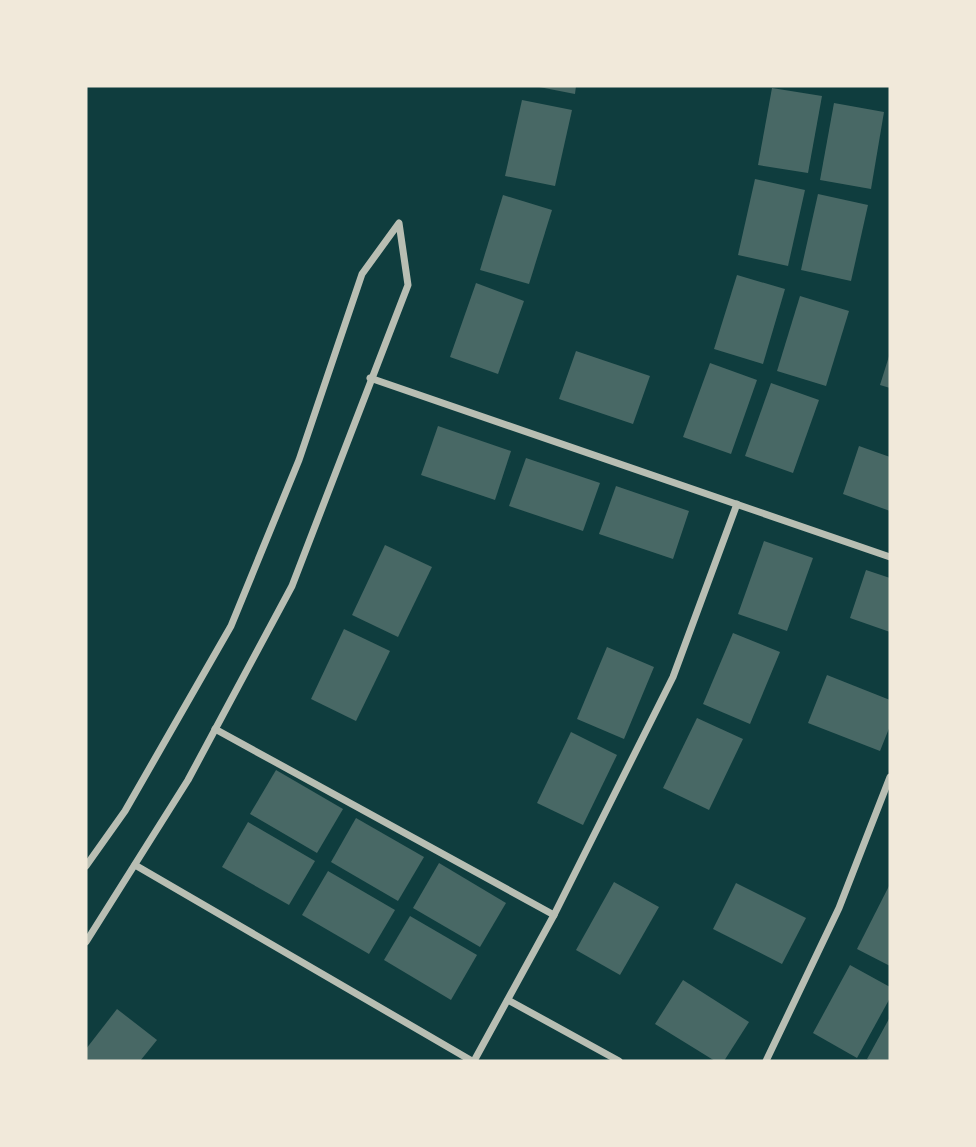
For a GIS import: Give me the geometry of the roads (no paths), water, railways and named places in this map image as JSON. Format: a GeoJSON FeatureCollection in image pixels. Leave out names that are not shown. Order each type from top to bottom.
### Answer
{"type":"FeatureCollection","features":[{"type":"Feature","properties":{"kind":"street"},"geometry":{"type":"LineString","coordinates":[[86,866],[125,811],[231,626],[299,460],[362,274],[399,223],[408,285],[292,586],[188,780],[86,942]]}},
{"type":"Feature","properties":{"kind":"street"},"geometry":{"type":"LineString","coordinates":[[370,378],[890,557]]}},
{"type":"Feature","properties":{"kind":"street"},"geometry":{"type":"LineString","coordinates":[[135,865],[473,1061],[554,915],[673,677],[737,504]]}},
{"type":"Feature","properties":{"kind":"street"},"geometry":{"type":"LineString","coordinates":[[215,729],[554,915]]}},
{"type":"Feature","properties":{"kind":"street"},"geometry":{"type":"LineString","coordinates":[[766,1061],[839,908],[890,777]]}},
{"type":"Feature","properties":{"kind":"street"},"geometry":{"type":"LineString","coordinates":[[508,1000],[619,1061]]}}]}
